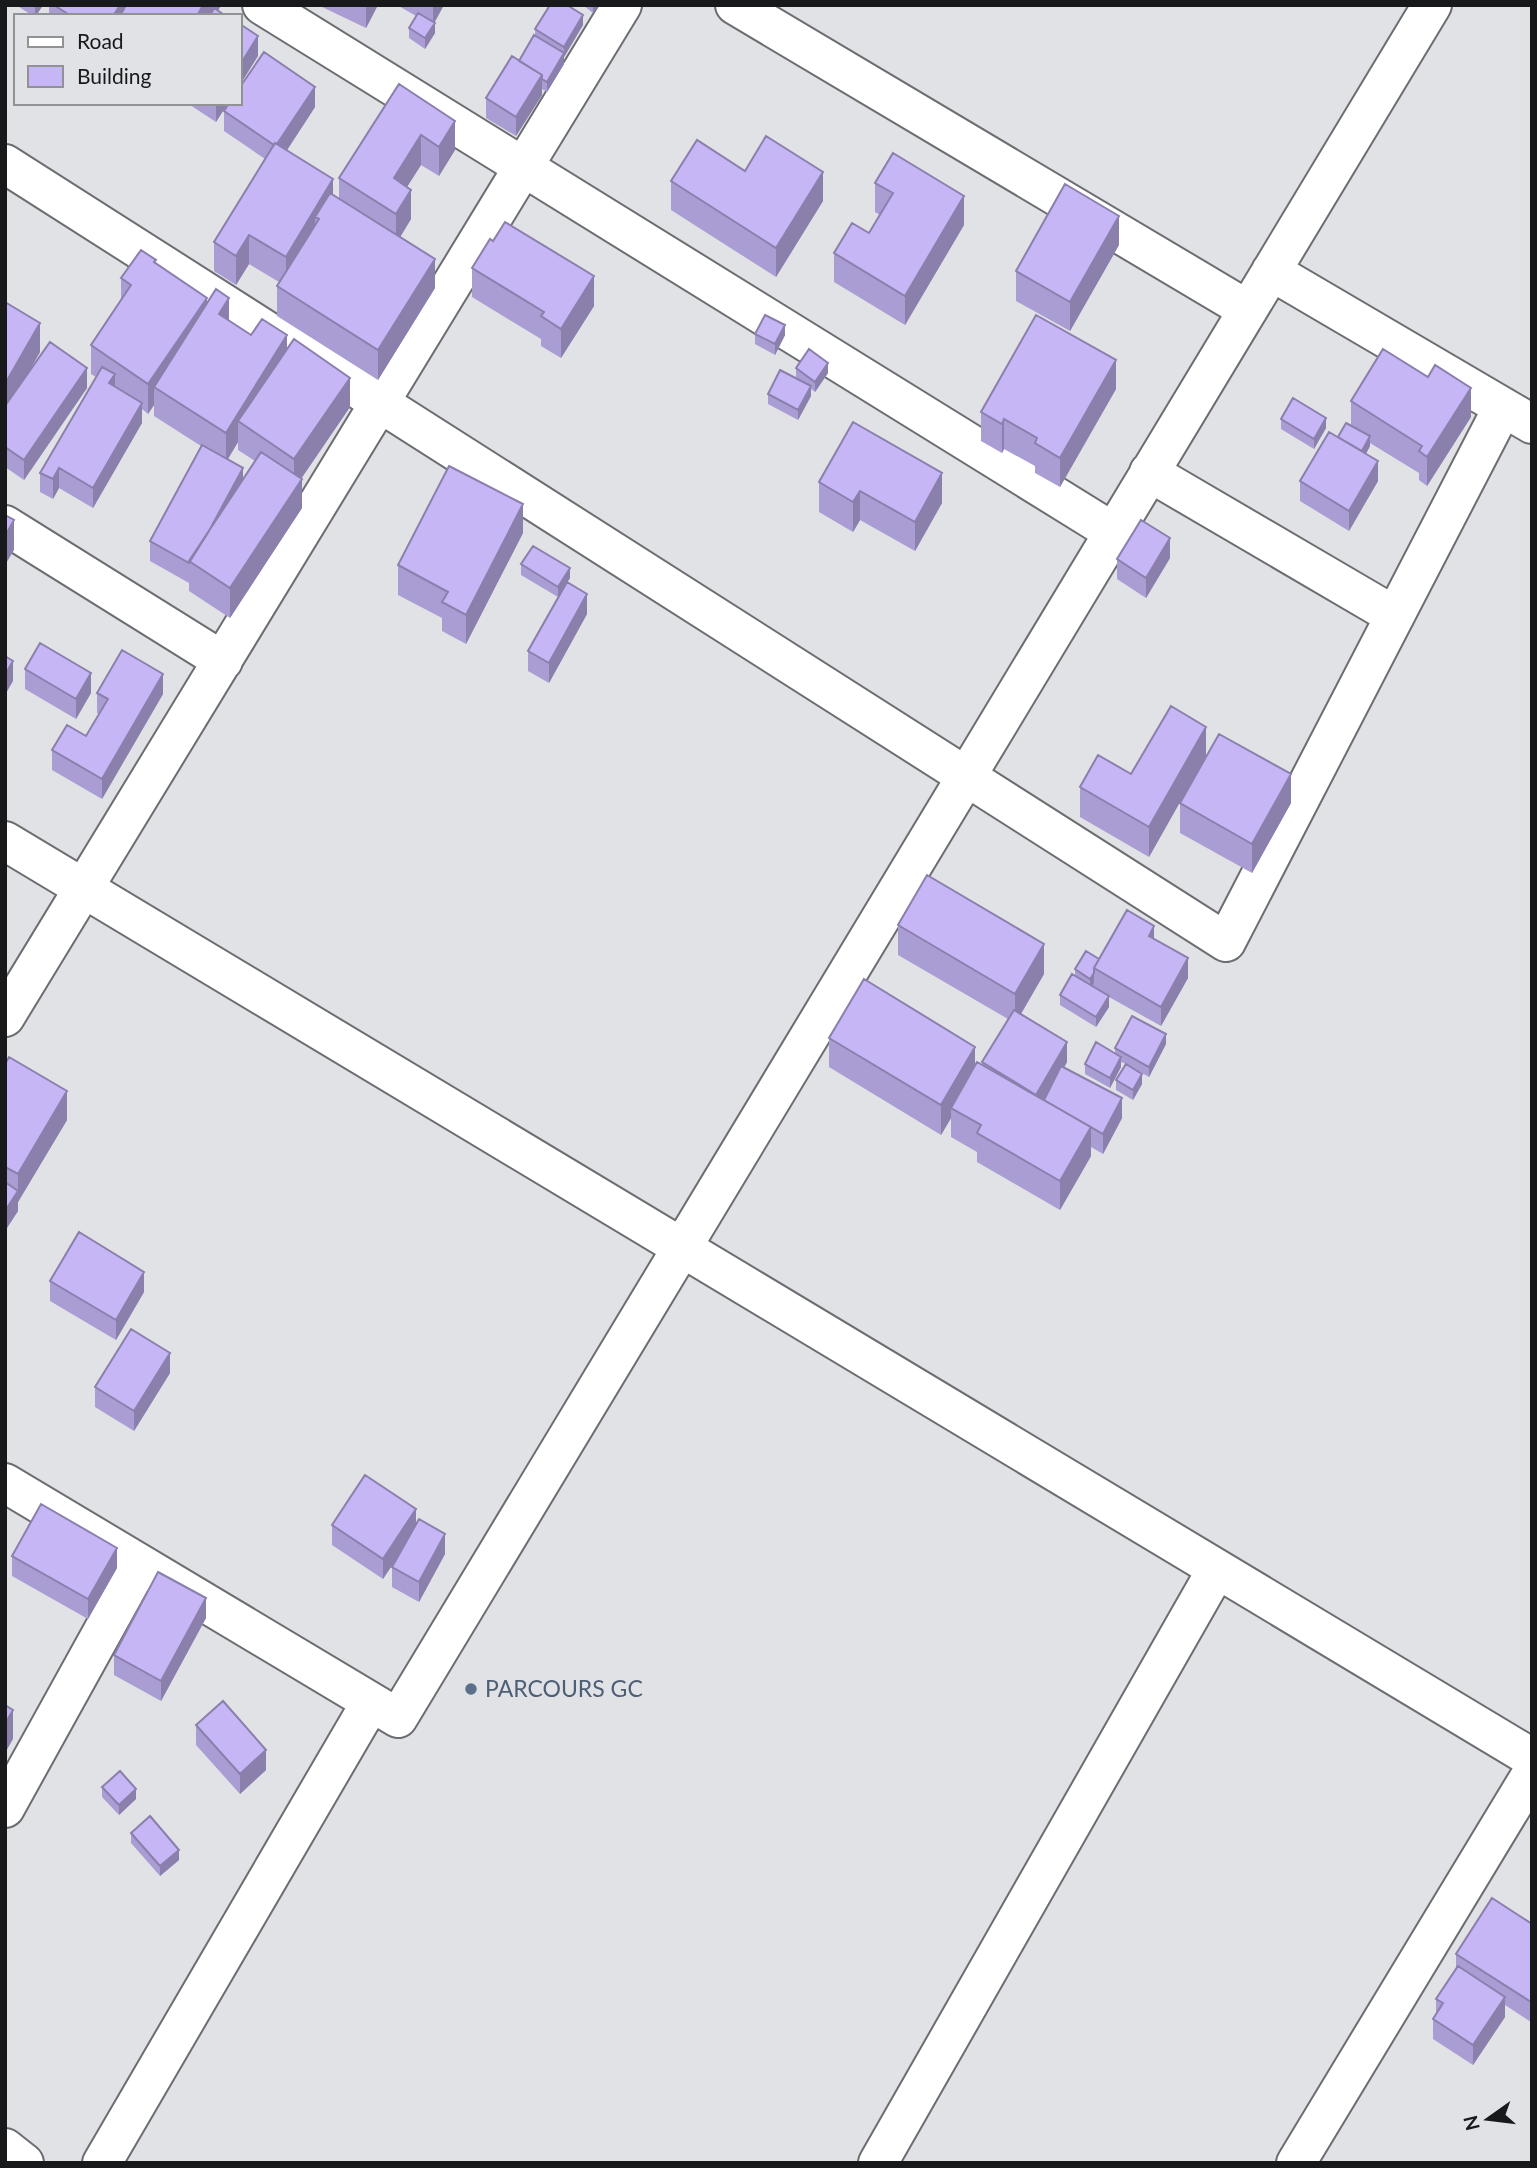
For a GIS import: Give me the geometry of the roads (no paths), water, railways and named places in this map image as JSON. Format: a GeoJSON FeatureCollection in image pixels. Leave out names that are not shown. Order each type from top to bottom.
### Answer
{"type":"FeatureCollection","features":[{"type":"Feature","properties":{"kind":"street"},"geometry":{"type":"LineString","coordinates":[[262,5],[1113,532]]}},
{"type":"Feature","properties":{"kind":"street"},"geometry":{"type":"LineString","coordinates":[[5,1017],[622,5]]}},
{"type":"Feature","properties":{"kind":"street"},"geometry":{"type":"LineString","coordinates":[[735,5],[1248,310]]}},
{"type":"Feature","properties":{"kind":"street"},"geometry":{"type":"LineString","coordinates":[[5,1483],[398,1718],[1432,5]]}},
{"type":"Feature","properties":{"kind":"street"},"geometry":{"type":"LineString","coordinates":[[5,164],[1226,942],[1395,616],[1517,416],[1271,271]]}},
{"type":"Feature","properties":{"kind":"street"},"geometry":{"type":"LineString","coordinates":[[1149,472],[1395,616]]}},
{"type":"Feature","properties":{"kind":"street"},"geometry":{"type":"LineString","coordinates":[[5,525],[223,661]]}},
{"type":"Feature","properties":{"kind":"street"},"geometry":{"type":"LineString","coordinates":[[5,841],[1532,1758]]}},
{"type":"Feature","properties":{"kind":"street"},"geometry":{"type":"LineString","coordinates":[[5,1808],[140,1564]]}},
{"type":"Feature","properties":{"kind":"street"},"geometry":{"type":"LineString","coordinates":[[878,2163],[1217,1569]]}},
{"type":"Feature","properties":{"kind":"street"},"geometry":{"type":"LineString","coordinates":[[102,2163],[371,1702]]}},
{"type":"Feature","properties":{"kind":"street"},"geometry":{"type":"LineString","coordinates":[[1296,2163],[1532,1773]]}},
{"type":"Feature","properties":{"kind":"street"},"geometry":{"type":"LineString","coordinates":[[5,2148],[24,2163]]}},
{"type":"Feature","properties":{"kind":"place","name":"PARCOURS GC"},"geometry":{"type":"Point","coordinates":[471,1689]}}]}
